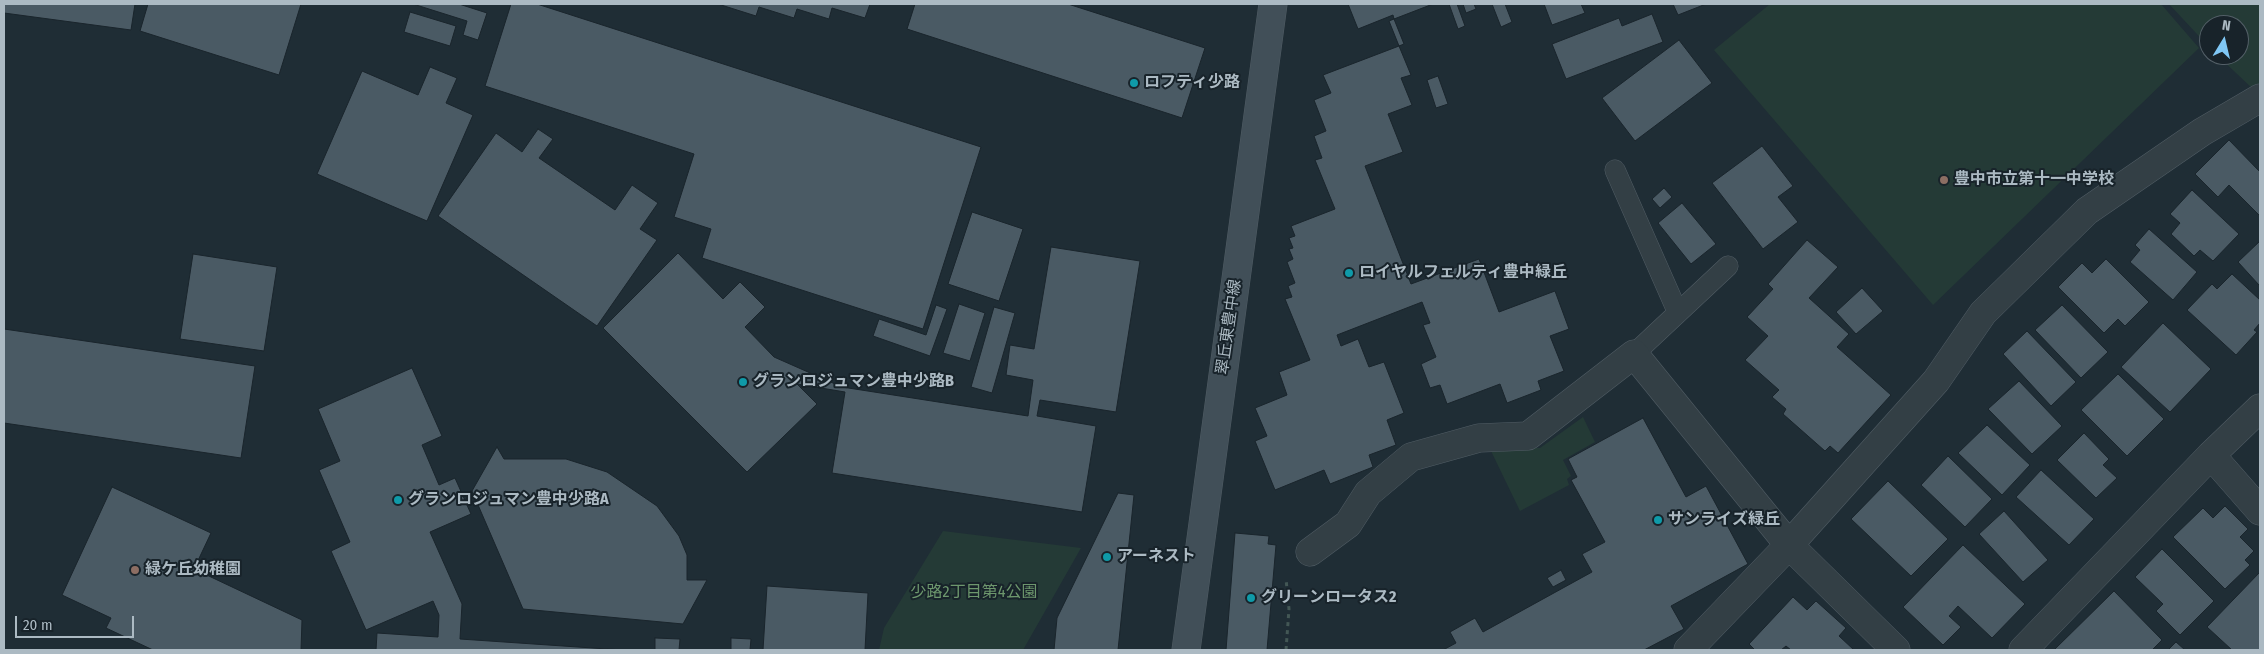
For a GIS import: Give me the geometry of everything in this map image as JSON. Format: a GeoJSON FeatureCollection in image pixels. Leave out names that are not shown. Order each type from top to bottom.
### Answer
{"type":"FeatureCollection","features":[{"type":"Feature","properties":{"kind":"street","name":"翠丘東豊中線"},"geometry":{"type":"LineString","coordinates":[[1186,650],[1273,4]]}},
{"type":"Feature","properties":{"kind":"street"},"geometry":{"type":"LineString","coordinates":[[1688,650],[1788,545],[1936,381],[1983,313],[2087,211],[2202,132],[2260,98]]}},
{"type":"Feature","properties":{"kind":"street"},"geometry":{"type":"LineString","coordinates":[[1310,552],[1348,524],[1368,493],[1411,457],[1479,438],[1528,436],[1634,354],[1788,545],[1896,650]]}},
{"type":"Feature","properties":{"kind":"street"},"geometry":{"type":"LineString","coordinates":[[2023,650],[2211,455],[2260,408]]}},
{"type":"Feature","properties":{"kind":"street"},"geometry":{"type":"LineString","coordinates":[[2211,455],[2260,511]]}},
{"type":"Feature","properties":{"kind":"lane"},"geometry":{"type":"LineString","coordinates":[[1615,170],[1678,313]]}},
{"type":"Feature","properties":{"kind":"lane"},"geometry":{"type":"LineString","coordinates":[[1634,354],[1728,266]]}},
{"type":"Feature","properties":{"kind":"path"},"geometry":{"type":"LineString","coordinates":[[1286,650],[1289,609],[1286,574],[1310,552]]}},
{"type":"Feature","properties":{"kind":"green space","name":"豊中市立第十一中学校"},"geometry":{"type":"Polygon","coordinates":[[[1770,4],[2161,4],[2199,48],[1933,305],[1714,50],[1770,4]]]}},
{"type":"Feature","properties":{"kind":"green space"},"geometry":{"type":"Polygon","coordinates":[[[2169,4],[2260,4],[2260,86],[2254,90],[2228,65],[2249,65],[2249,15],[2199,15],[2199,36],[2169,4]]]}},
{"type":"Feature","properties":{"kind":"green space"},"geometry":{"type":"Polygon","coordinates":[[[1583,417],[1595,442],[1563,460],[1571,476],[1567,479],[1569,485],[1520,511],[1491,451],[1500,448],[1540,448],[1583,417]]]}},
{"type":"Feature","properties":{"kind":"green space","name":"少路2丁目第4公園"},"geometry":{"type":"Polygon","coordinates":[[[943,531],[1081,548],[1023,650],[879,650],[884,628],[943,531]]]}},
{"type":"Feature","properties":{"kind":"building"},"geometry":{"type":"Polygon","coordinates":[[[4,4],[135,4],[131,30],[4,13],[4,4]]]}},
{"type":"Feature","properties":{"kind":"building"},"geometry":{"type":"Polygon","coordinates":[[[148,4],[301,4],[279,75],[140,31],[148,4]]]}},
{"type":"Feature","properties":{"kind":"building"},"geometry":{"type":"Polygon","coordinates":[[[413,4],[459,4],[487,13],[478,40],[463,35],[467,21],[413,4]]]}},
{"type":"Feature","properties":{"kind":"building"},"geometry":{"type":"Polygon","coordinates":[[[511,4],[537,4],[981,147],[923,329],[702,258],[711,229],[674,217],[694,154],[485,86],[511,4]]]}},
{"type":"Feature","properties":{"kind":"building"},"geometry":{"type":"Polygon","coordinates":[[[718,4],[870,4],[865,18],[832,8],[829,19],[797,9],[794,18],[759,7],[756,16],[718,4]]]}},
{"type":"Feature","properties":{"kind":"building","name":"ロフティ少路"},"geometry":{"type":"Polygon","coordinates":[[[915,4],[1068,4],[1205,48],[1182,118],[907,29],[915,4]]]}},
{"type":"Feature","properties":{"kind":"building"},"geometry":{"type":"Polygon","coordinates":[[[1348,4],[1433,4],[1394,19],[1393,15],[1358,29],[1348,4]]]}},
{"type":"Feature","properties":{"kind":"building"},"geometry":{"type":"Polygon","coordinates":[[[1449,4],[1457,4],[1465,26],[1458,29],[1449,4]]]}},
{"type":"Feature","properties":{"kind":"building"},"geometry":{"type":"Polygon","coordinates":[[[1463,4],[1474,4],[1476,9],[1466,13],[1463,4]]]}},
{"type":"Feature","properties":{"kind":"building"},"geometry":{"type":"Polygon","coordinates":[[[1492,4],[1505,4],[1512,22],[1501,27],[1492,4]]]}},
{"type":"Feature","properties":{"kind":"building"},"geometry":{"type":"Polygon","coordinates":[[[1544,4],[1581,4],[1585,13],[1552,25],[1544,4]]]}},
{"type":"Feature","properties":{"kind":"building"},"geometry":{"type":"Polygon","coordinates":[[[1673,4],[1706,4],[1678,15],[1673,4]]]}},
{"type":"Feature","properties":{"kind":"building"},"geometry":{"type":"Polygon","coordinates":[[[410,12],[456,26],[450,46],[404,32],[410,12]]]}},
{"type":"Feature","properties":{"kind":"building"},"geometry":{"type":"Polygon","coordinates":[[[1652,14],[1663,42],[1566,79],[1552,44],[1619,18],[1622,26],[1652,14]]]}},
{"type":"Feature","properties":{"kind":"building"},"geometry":{"type":"Polygon","coordinates":[[[1394,19],[1404,44],[1399,46],[1389,21],[1394,19]]]}},
{"type":"Feature","properties":{"kind":"building"},"geometry":{"type":"Polygon","coordinates":[[[1679,40],[1712,83],[1635,141],[1602,98],[1679,40]]]}},
{"type":"Feature","properties":{"kind":"building","name":"ロイヤルフェルティ豊中緑丘"},"geometry":{"type":"Polygon","coordinates":[[[1399,46],[1411,75],[1401,78],[1412,105],[1388,114],[1403,152],[1365,166],[1411,284],[1479,259],[1499,312],[1555,291],[1569,329],[1550,336],[1564,371],[1538,381],[1541,390],[1507,403],[1500,384],[1447,404],[1440,385],[1430,388],[1421,364],[1436,357],[1423,325],[1430,323],[1422,302],[1337,335],[1341,346],[1358,339],[1369,367],[1384,362],[1404,413],[1387,420],[1396,445],[1369,455],[1373,467],[1330,484],[1324,470],[1275,490],[1255,441],[1267,436],[1255,408],[1287,395],[1279,372],[1310,360],[1285,299],[1292,297],[1288,286],[1295,283],[1287,262],[1293,259],[1289,249],[1293,248],[1289,238],[1295,236],[1291,226],[1335,209],[1315,160],[1322,158],[1314,136],[1326,131],[1314,100],[1331,93],[1323,75],[1399,46]]]}},
{"type":"Feature","properties":{"kind":"building"},"geometry":{"type":"Polygon","coordinates":[[[430,67],[457,78],[446,103],[473,115],[427,221],[317,174],[362,71],[418,95],[430,67]]]}},
{"type":"Feature","properties":{"kind":"building"},"geometry":{"type":"Polygon","coordinates":[[[1438,76],[1448,104],[1436,108],[1427,80],[1438,76]]]}},
{"type":"Feature","properties":{"kind":"building"},"geometry":{"type":"Polygon","coordinates":[[[538,129],[553,139],[539,158],[615,210],[632,185],[658,203],[640,229],[657,240],[597,326],[438,216],[496,133],[522,152],[538,129]]]}},
{"type":"Feature","properties":{"kind":"building"},"geometry":{"type":"Polygon","coordinates":[[[2229,140],[2260,172],[2260,216],[2229,185],[2218,197],[2195,174],[2229,140]]]}},
{"type":"Feature","properties":{"kind":"building"},"geometry":{"type":"Polygon","coordinates":[[[1762,146],[1793,186],[1778,197],[1798,222],[1763,249],[1712,183],[1762,146]]]}},
{"type":"Feature","properties":{"kind":"building"},"geometry":{"type":"Polygon","coordinates":[[[1664,188],[1672,197],[1660,208],[1652,199],[1664,188]]]}},
{"type":"Feature","properties":{"kind":"building"},"geometry":{"type":"Polygon","coordinates":[[[2192,190],[2239,234],[2213,261],[2200,250],[2194,256],[2171,234],[2180,223],[2170,214],[2192,190]]]}},
{"type":"Feature","properties":{"kind":"building"},"geometry":{"type":"Polygon","coordinates":[[[1682,203],[1716,244],[1691,264],[1658,223],[1682,203]]]}},
{"type":"Feature","properties":{"kind":"building"},"geometry":{"type":"Polygon","coordinates":[[[972,212],[1023,229],[999,301],[948,284],[972,212]]]}},
{"type":"Feature","properties":{"kind":"building"},"geometry":{"type":"Polygon","coordinates":[[[2149,229],[2197,272],[2173,300],[2130,262],[2140,250],[2135,245],[2149,229]]]}},
{"type":"Feature","properties":{"kind":"building"},"geometry":{"type":"Polygon","coordinates":[[[1807,240],[1838,267],[1809,298],[1849,334],[1837,347],[1891,395],[1838,453],[1830,446],[1825,451],[1783,414],[1786,409],[1772,397],[1779,390],[1745,360],[1768,336],[1747,317],[1773,289],[1768,284],[1807,240]]]}},
{"type":"Feature","properties":{"kind":"building"},"geometry":{"type":"Polygon","coordinates":[[[2260,241],[2260,284],[2259,285],[2238,262],[2260,241]]]}},
{"type":"Feature","properties":{"kind":"building","name":"グランロジュマン豊中少路B"},"geometry":{"type":"Polygon","coordinates":[[[1051,247],[1140,261],[1116,412],[1040,400],[1037,416],[1096,426],[1082,512],[832,473],[845,392],[797,384],[817,404],[747,472],[603,328],[678,253],[723,299],[740,282],[765,307],[745,327],[774,357],[842,387],[1028,416],[1033,380],[1006,375],[1010,345],[1034,349],[1051,247]]]}},
{"type":"Feature","properties":{"kind":"building"},"geometry":{"type":"Polygon","coordinates":[[[193,254],[277,267],[264,351],[180,339],[193,254]]]}},
{"type":"Feature","properties":{"kind":"building"},"geometry":{"type":"Polygon","coordinates":[[[2106,259],[2149,302],[2125,326],[2118,319],[2104,333],[2058,287],[2082,263],[2092,273],[2106,259]]]}},
{"type":"Feature","properties":{"kind":"building"},"geometry":{"type":"Polygon","coordinates":[[[2232,274],[2260,300],[2260,323],[2254,330],[2257,332],[2236,355],[2187,310],[2212,284],[2217,289],[2232,274]]]}},
{"type":"Feature","properties":{"kind":"building"},"geometry":{"type":"Polygon","coordinates":[[[1862,288],[1883,311],[1856,334],[1836,312],[1862,288]]]}},
{"type":"Feature","properties":{"kind":"building"},"geometry":{"type":"Polygon","coordinates":[[[959,304],[985,313],[970,361],[943,353],[959,304]]]}},
{"type":"Feature","properties":{"kind":"building"},"geometry":{"type":"Polygon","coordinates":[[[936,305],[947,309],[930,356],[873,336],[879,319],[926,335],[936,305]]]}},
{"type":"Feature","properties":{"kind":"building"},"geometry":{"type":"Polygon","coordinates":[[[2062,305],[2108,352],[2081,378],[2035,330],[2062,305]]]}},
{"type":"Feature","properties":{"kind":"building"},"geometry":{"type":"Polygon","coordinates":[[[994,307],[1015,313],[992,393],[971,387],[994,307]]]}},
{"type":"Feature","properties":{"kind":"building"},"geometry":{"type":"Polygon","coordinates":[[[2163,323],[2211,369],[2170,412],[2121,367],[2163,323]]]}},
{"type":"Feature","properties":{"kind":"building"},"geometry":{"type":"Polygon","coordinates":[[[4,329],[255,366],[241,458],[4,423],[4,329]]]}},
{"type":"Feature","properties":{"kind":"building"},"geometry":{"type":"Polygon","coordinates":[[[2027,331],[2076,382],[2051,406],[2003,354],[2027,331]]]}},
{"type":"Feature","properties":{"kind":"building","name":"グランロジュマン豊中少路A"},"geometry":{"type":"Polygon","coordinates":[[[412,368],[442,436],[422,445],[439,485],[455,478],[471,514],[430,532],[462,604],[460,639],[622,650],[376,650],[377,633],[438,637],[439,615],[433,601],[366,630],[331,551],[350,542],[319,470],[340,461],[318,409],[412,368]]]}},
{"type":"Feature","properties":{"kind":"building"},"geometry":{"type":"Polygon","coordinates":[[[2118,374],[2164,419],[2127,456],[2081,410],[2118,374]]]}},
{"type":"Feature","properties":{"kind":"building"},"geometry":{"type":"Polygon","coordinates":[[[2019,381],[2062,426],[2032,454],[1988,409],[2019,381]]]}},
{"type":"Feature","properties":{"kind":"building","name":"サンライズ緑丘"},"geometry":{"type":"Polygon","coordinates":[[[1643,418],[1686,497],[1706,486],[1748,564],[1671,606],[1684,629],[1644,650],[1443,650],[1456,643],[1450,632],[1475,618],[1483,632],[1592,572],[1582,554],[1605,542],[1571,480],[1577,477],[1568,459],[1643,418]]]}},
{"type":"Feature","properties":{"kind":"building"},"geometry":{"type":"Polygon","coordinates":[[[1987,425],[2030,465],[2002,495],[1958,453],[1987,425]]]}},
{"type":"Feature","properties":{"kind":"building"},"geometry":{"type":"Polygon","coordinates":[[[2084,433],[2109,459],[2103,465],[2117,478],[2096,498],[2057,460],[2084,433]]]}},
{"type":"Feature","properties":{"kind":"building"},"geometry":{"type":"Polygon","coordinates":[[[497,447],[504,459],[566,459],[607,472],[657,506],[679,536],[687,555],[687,580],[707,580],[683,624],[523,609],[472,491],[497,447]]]}},
{"type":"Feature","properties":{"kind":"building"},"geometry":{"type":"Polygon","coordinates":[[[1948,456],[1992,499],[1965,527],[1921,485],[1948,456]]]}},
{"type":"Feature","properties":{"kind":"building"},"geometry":{"type":"Polygon","coordinates":[[[2041,470],[2094,519],[2069,545],[2016,497],[2041,470]]]}},
{"type":"Feature","properties":{"kind":"building"},"geometry":{"type":"Polygon","coordinates":[[[1888,481],[1948,539],[1911,576],[1851,519],[1888,481]]]}},
{"type":"Feature","properties":{"kind":"building"},"geometry":{"type":"Polygon","coordinates":[[[112,487],[211,533],[194,569],[302,620],[301,650],[153,650],[106,628],[111,618],[62,595],[112,487]]]}},
{"type":"Feature","properties":{"kind":"building","name":"アーネスト"},"geometry":{"type":"Polygon","coordinates":[[[1118,493],[1134,495],[1118,650],[1054,650],[1057,618],[1118,493]]]}},
{"type":"Feature","properties":{"kind":"building"},"geometry":{"type":"Polygon","coordinates":[[[2225,506],[2248,529],[2240,537],[2254,551],[2245,560],[2250,565],[2225,589],[2173,537],[2203,508],[2213,518],[2225,506]]]}},
{"type":"Feature","properties":{"kind":"building"},"geometry":{"type":"Polygon","coordinates":[[[2004,511],[2048,560],[2023,582],[1979,534],[2004,511]]]}},
{"type":"Feature","properties":{"kind":"building","name":"グリーンロータス2"},"geometry":{"type":"Polygon","coordinates":[[[1235,533],[1269,536],[1268,544],[1276,545],[1267,650],[1226,650],[1235,533]]]}},
{"type":"Feature","properties":{"kind":"building"},"geometry":{"type":"Polygon","coordinates":[[[1963,545],[2025,604],[1992,638],[1958,606],[1949,616],[1961,627],[1943,645],[1903,607],[1963,545]]]}},
{"type":"Feature","properties":{"kind":"building"},"geometry":{"type":"Polygon","coordinates":[[[2162,549],[2214,601],[2180,635],[2156,611],[2163,604],[2135,577],[2162,549]]]}},
{"type":"Feature","properties":{"kind":"building"},"geometry":{"type":"Polygon","coordinates":[[[1561,570],[1566,580],[1553,587],[1547,578],[1561,570]]]}},
{"type":"Feature","properties":{"kind":"building"},"geometry":{"type":"Polygon","coordinates":[[[2260,572],[2260,650],[2232,650],[2207,627],[2260,572]]]}},
{"type":"Feature","properties":{"kind":"building"},"geometry":{"type":"Polygon","coordinates":[[[767,586],[868,593],[865,650],[763,650],[767,586]]]}},
{"type":"Feature","properties":{"kind":"building"},"geometry":{"type":"Polygon","coordinates":[[[2114,591],[2162,640],[2152,650],[2054,650],[2114,591]]]}},
{"type":"Feature","properties":{"kind":"building"},"geometry":{"type":"Polygon","coordinates":[[[1793,597],[1807,610],[1816,601],[1846,628],[1839,636],[1854,650],[1791,650],[1786,646],[1781,650],[1755,650],[1749,644],[1793,597]]]}},
{"type":"Feature","properties":{"kind":"building"},"geometry":{"type":"Polygon","coordinates":[[[655,638],[680,639],[679,650],[655,650],[655,638]]]}},
{"type":"Feature","properties":{"kind":"building"},"geometry":{"type":"Polygon","coordinates":[[[731,638],[751,639],[750,650],[731,650],[731,638]]]}},
{"type":"Feature","properties":{"kind":"building"},"geometry":{"type":"Polygon","coordinates":[[[2176,642],[2185,650],[2168,650],[2176,642]]]}},
{"type":"Feature","properties":{"kind":"place","name":"ロフティ少路"},"geometry":{"type":"Point","coordinates":[1134,83]}},
{"type":"Feature","properties":{"kind":"place","name":"豊中市立第十一中学校"},"geometry":{"type":"Point","coordinates":[1944,180]}},
{"type":"Feature","properties":{"kind":"place","name":"ロイヤルフェルティ豊中緑丘"},"geometry":{"type":"Point","coordinates":[1349,273]}},
{"type":"Feature","properties":{"kind":"place","name":"グランロジュマン豊中少路B"},"geometry":{"type":"Point","coordinates":[743,382]}},
{"type":"Feature","properties":{"kind":"place","name":"グランロジュマン豊中少路A"},"geometry":{"type":"Point","coordinates":[398,500]}},
{"type":"Feature","properties":{"kind":"place","name":"サンライズ緑丘"},"geometry":{"type":"Point","coordinates":[1658,520]}},
{"type":"Feature","properties":{"kind":"place","name":"アーネスト"},"geometry":{"type":"Point","coordinates":[1107,557]}},
{"type":"Feature","properties":{"kind":"place","name":"緑ケ丘幼稚園"},"geometry":{"type":"Point","coordinates":[135,570]}},
{"type":"Feature","properties":{"kind":"place","name":"グリーンロータス2"},"geometry":{"type":"Point","coordinates":[1251,598]}}]}
